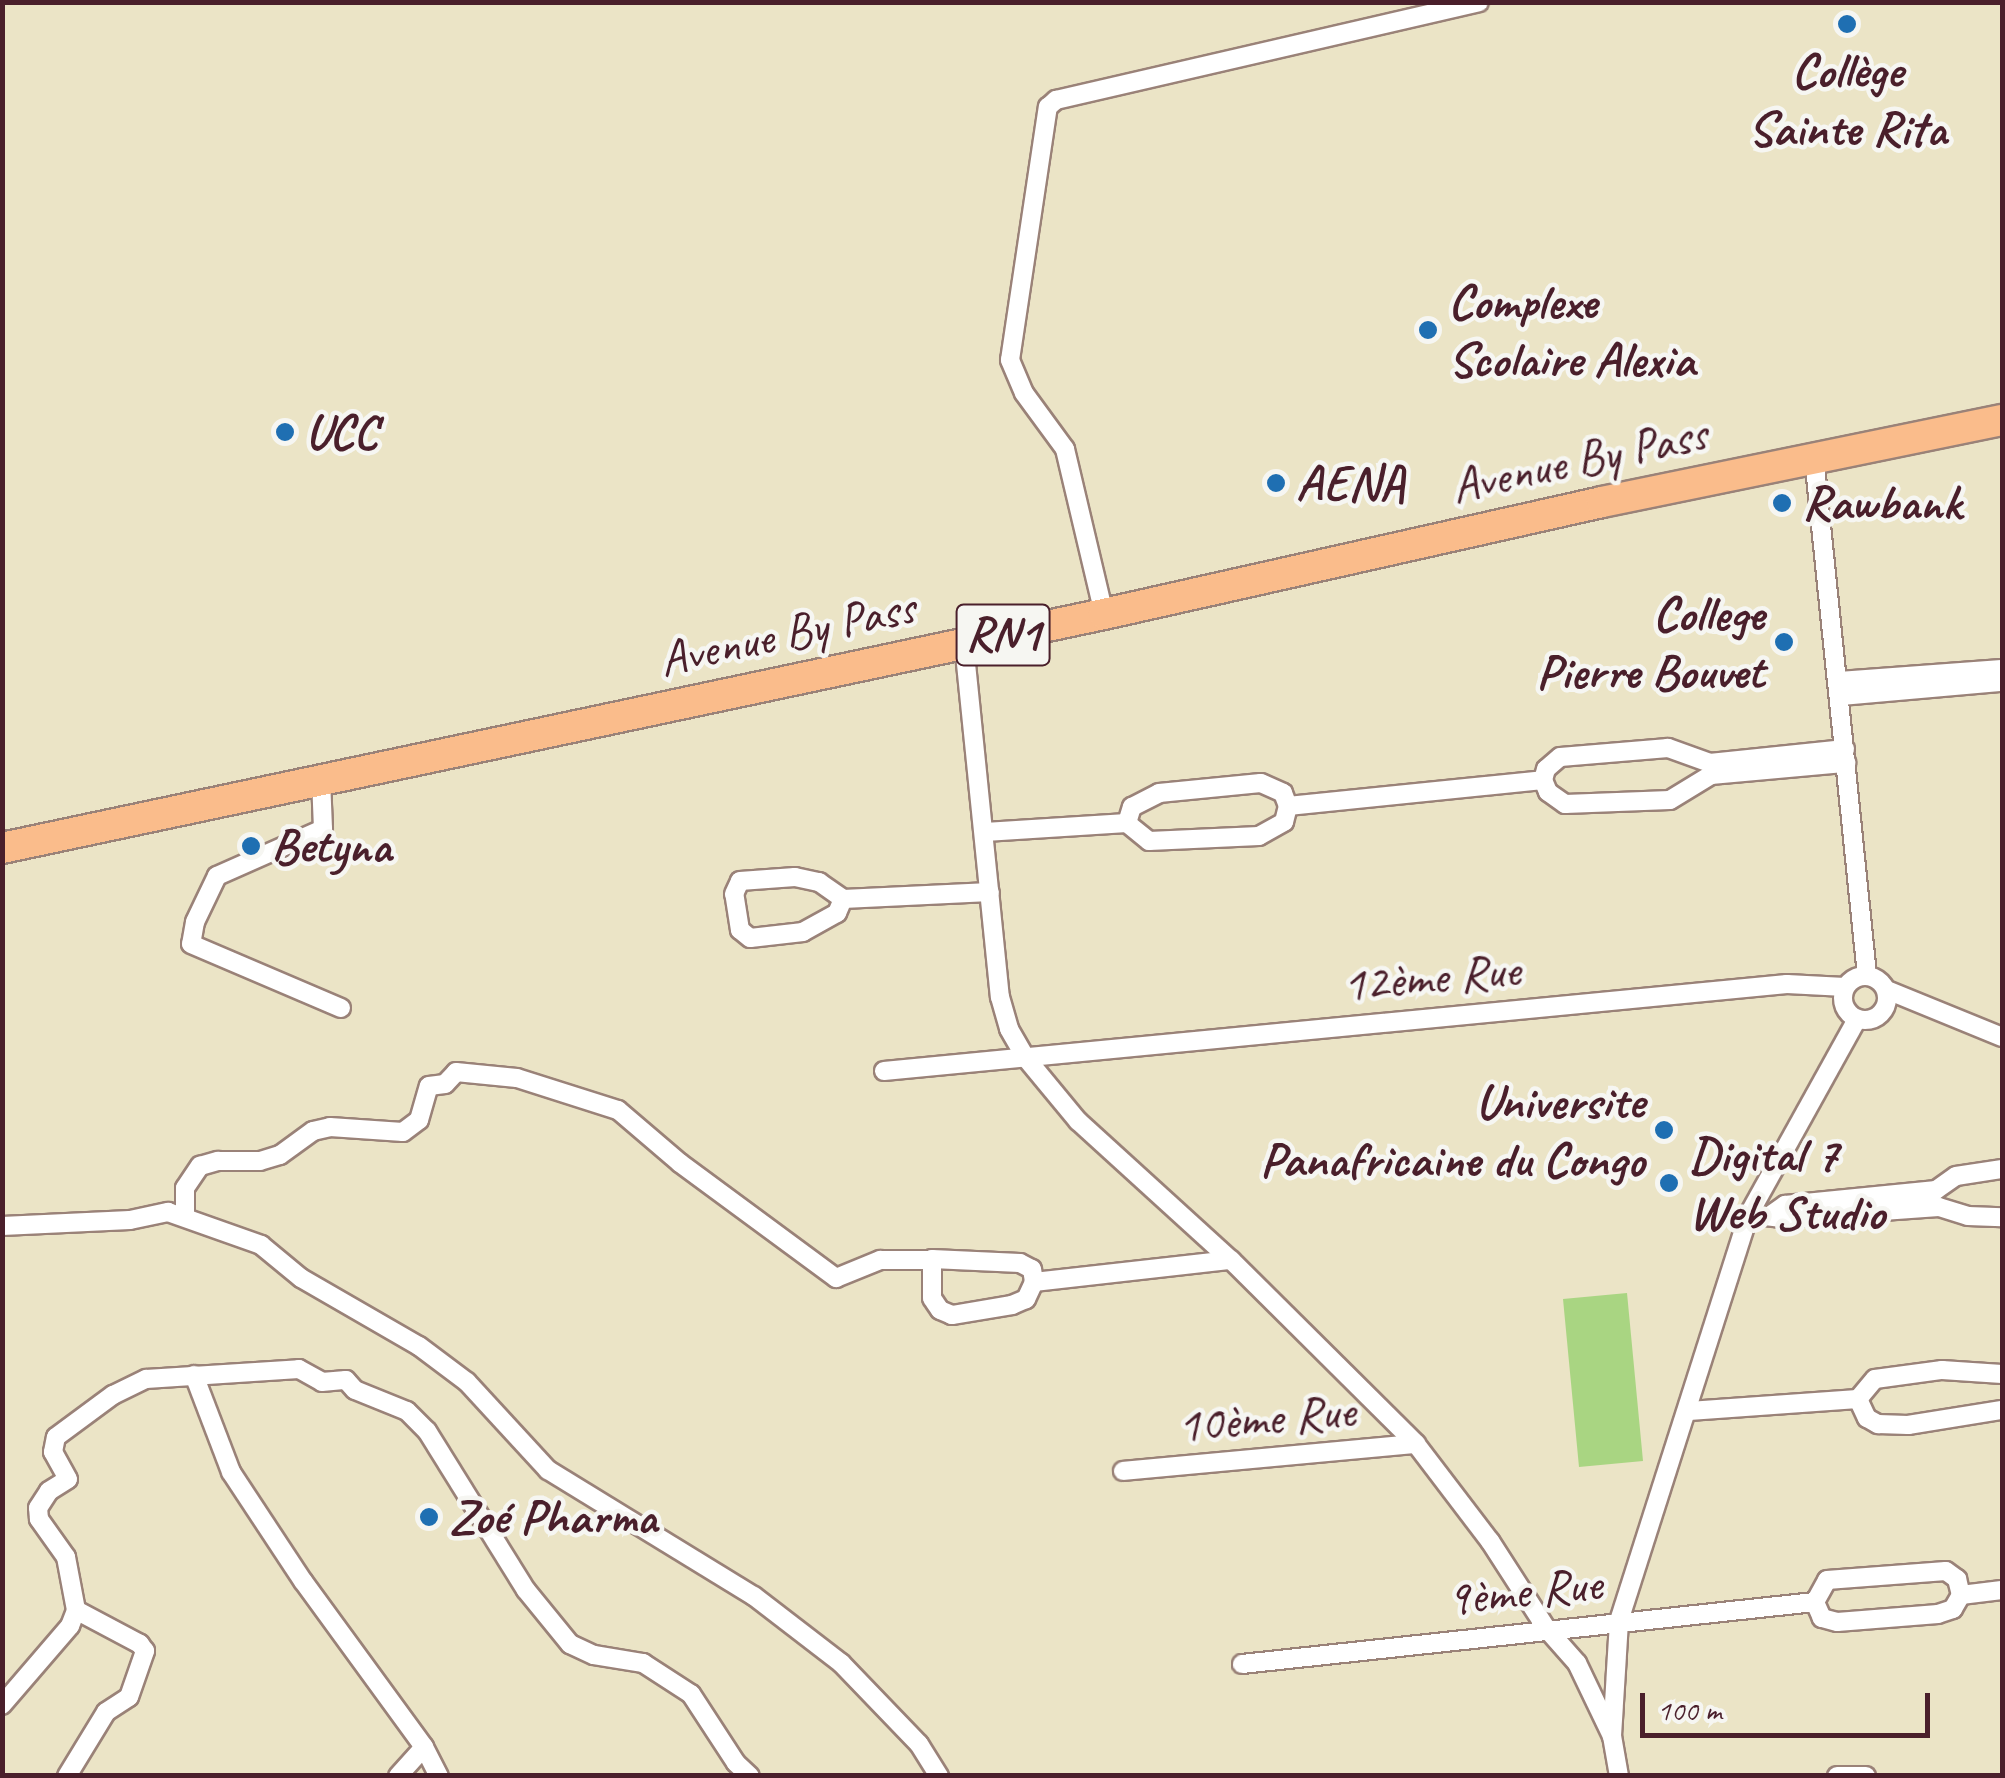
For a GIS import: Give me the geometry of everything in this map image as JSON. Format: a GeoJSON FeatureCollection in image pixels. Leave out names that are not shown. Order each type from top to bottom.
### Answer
{"type":"FeatureCollection","features":[{"type":"Feature","properties":{"kind":"highway","name":"Avenue By Pass"},"geometry":{"type":"LineString","coordinates":[[2,848],[1104,614],[1814,457],[2002,420]]}},
{"type":"Feature","properties":{"kind":"highway"},"geometry":{"type":"LineString","coordinates":[[1960,428],[2002,432]]}},
{"type":"Feature","properties":{"kind":"street"},"geometry":{"type":"LineString","coordinates":[[1104,614],[1065,449],[1024,393],[1010,360],[1048,107],[1056,100],[1480,2]]}},
{"type":"Feature","properties":{"kind":"street"},"geometry":{"type":"LineString","coordinates":[[1814,457],[1867,976]]}},
{"type":"Feature","properties":{"kind":"street"},"geometry":{"type":"LineString","coordinates":[[964,644],[1000,997],[1009,1029],[1025,1056],[1078,1121],[1231,1260],[1416,1444],[1490,1541],[1546,1628],[1577,1663],[1612,1736]]}},
{"type":"Feature","properties":{"kind":"street"},"geometry":{"type":"LineString","coordinates":[[1840,689],[2002,668]]}},
{"type":"Feature","properties":{"kind":"street"},"geometry":{"type":"LineString","coordinates":[[1840,689],[2002,682]]}},
{"type":"Feature","properties":{"kind":"street"},"geometry":{"type":"LineString","coordinates":[[1710,769],[1670,800],[1565,804],[1548,792],[1543,780],[1546,769],[1560,757],[1668,748],[1710,769],[1846,756]]}},
{"type":"Feature","properties":{"kind":"street"},"geometry":{"type":"LineString","coordinates":[[321,779],[323,829],[217,876],[196,922],[192,944],[342,1008]]}},
{"type":"Feature","properties":{"kind":"street"},"geometry":{"type":"LineString","coordinates":[[1288,806],[1543,780]]}},
{"type":"Feature","properties":{"kind":"street"},"geometry":{"type":"LineString","coordinates":[[984,832],[1127,824],[1149,841],[1259,836],[1284,822],[1288,806],[1283,793],[1261,783],[1159,793],[1132,808],[1127,824]]}},
{"type":"Feature","properties":{"kind":"street"},"geometry":{"type":"LineString","coordinates":[[843,899],[837,913],[803,932],[750,938],[740,930],[734,894],[740,881],[794,877],[819,882],[843,899],[990,892]]}},
{"type":"Feature","properties":{"kind":"street"},"geometry":{"type":"LineString","coordinates":[[1886,990],[1882,1014],[1870,1020],[1857,1019],[1847,1012],[1843,1000],[1845,987],[1867,976],[1879,980],[1886,990],[2002,1037]]}},
{"type":"Feature","properties":{"kind":"street","name":"12ème Rue"},"geometry":{"type":"LineString","coordinates":[[884,1072],[1786,984],[1845,987]]}},
{"type":"Feature","properties":{"kind":"street"},"geometry":{"type":"LineString","coordinates":[[1619,1776],[1612,1736],[1619,1621],[1750,1214],[1857,1019]]}},
{"type":"Feature","properties":{"kind":"street"},"geometry":{"type":"LineString","coordinates":[[185,1216],[185,1188],[200,1166],[218,1161],[260,1162],[280,1154],[313,1131],[330,1127],[403,1132],[419,1120],[429,1086],[445,1084],[456,1072],[517,1078],[618,1110],[680,1163],[836,1278],[880,1260],[932,1260],[1020,1264],[1032,1269],[1034,1282],[1026,1299],[1012,1305],[952,1314],[940,1310],[932,1298],[932,1260]]}},
{"type":"Feature","properties":{"kind":"street"},"geometry":{"type":"LineString","coordinates":[[1937,1198],[1956,1176],[2002,1168]]}},
{"type":"Feature","properties":{"kind":"street"},"geometry":{"type":"LineString","coordinates":[[1750,1214],[1772,1214],[1785,1204],[1937,1198],[1968,1216],[2002,1217]]}},
{"type":"Feature","properties":{"kind":"street"},"geometry":{"type":"LineString","coordinates":[[2,1226],[130,1220],[168,1212],[261,1245],[301,1278],[419,1346],[467,1382],[548,1470],[754,1596],[841,1663],[919,1744],[939,1776]]}},
{"type":"Feature","properties":{"kind":"street"},"geometry":{"type":"LineString","coordinates":[[1034,1282],[1231,1260]]}},
{"type":"Feature","properties":{"kind":"street"},"geometry":{"type":"LineString","coordinates":[[2,1705],[70,1626],[76,1610],[66,1557],[39,1518],[38,1508],[48,1491],[68,1479],[52,1444],[146,1378],[299,1369],[322,1382],[346,1380],[356,1390],[407,1411],[427,1431],[526,1590],[570,1644],[594,1656],[643,1663],[691,1694],[736,1763],[750,1776]]}},
{"type":"Feature","properties":{"kind":"street"},"geometry":{"type":"LineString","coordinates":[[1689,1411],[1858,1399],[1874,1379],[1942,1370],[2002,1374]]}},
{"type":"Feature","properties":{"kind":"street"},"geometry":{"type":"LineString","coordinates":[[194,1375],[231,1472],[302,1581],[424,1747],[439,1776]]}},
{"type":"Feature","properties":{"kind":"street"},"geometry":{"type":"LineString","coordinates":[[1858,1399],[1867,1418],[1878,1424],[1908,1425],[2002,1410]]}},
{"type":"Feature","properties":{"kind":"street","name":"10ème Rue"},"geometry":{"type":"LineString","coordinates":[[1123,1471],[1416,1444]]}},
{"type":"Feature","properties":{"kind":"street"},"geometry":{"type":"LineString","coordinates":[[1946,1571],[1956,1579],[1960,1595],[1953,1609],[1938,1614],[1836,1622],[1822,1618],[1816,1602],[1827,1580],[1946,1571]]}},
{"type":"Feature","properties":{"kind":"street"},"geometry":{"type":"LineString","coordinates":[[1960,1595],[2002,1590]]}},
{"type":"Feature","properties":{"kind":"street","name":"9ème Rue"},"geometry":{"type":"LineString","coordinates":[[1242,1664],[1546,1628],[1816,1602]]}},
{"type":"Feature","properties":{"kind":"street"},"geometry":{"type":"LineString","coordinates":[[68,1776],[106,1712],[129,1697],[144,1651],[140,1644],[76,1610]]}},
{"type":"Feature","properties":{"kind":"street"},"geometry":{"type":"LineString","coordinates":[[398,1776],[424,1747]]}},
{"type":"Feature","properties":{"kind":"street"},"geometry":{"type":"LineString","coordinates":[[1838,1776],[1866,1776]]}},
{"type":"Feature","properties":{"kind":"green space"},"geometry":{"type":"Polygon","coordinates":[[[1627,1293],[1643,1461],[1579,1467],[1563,1299],[1627,1293]]]}},
{"type":"Feature","properties":{"kind":"place","name":"Collège Sainte Rita"},"geometry":{"type":"Point","coordinates":[1847,24]}},
{"type":"Feature","properties":{"kind":"place","name":"Complexe Scolaire Alexia"},"geometry":{"type":"Point","coordinates":[1428,330]}},
{"type":"Feature","properties":{"kind":"place","name":"UCC"},"geometry":{"type":"Point","coordinates":[285,432]}},
{"type":"Feature","properties":{"kind":"place","name":"AENA"},"geometry":{"type":"Point","coordinates":[1276,483]}},
{"type":"Feature","properties":{"kind":"place","name":"Rawbank"},"geometry":{"type":"Point","coordinates":[1782,503]}},
{"type":"Feature","properties":{"kind":"place","name":"College Pierre Bouvet"},"geometry":{"type":"Point","coordinates":[1784,642]}},
{"type":"Feature","properties":{"kind":"place","name":"Betyna"},"geometry":{"type":"Point","coordinates":[251,846]}},
{"type":"Feature","properties":{"kind":"place","name":"Universite Panafricaine du Congo"},"geometry":{"type":"Point","coordinates":[1664,1130]}},
{"type":"Feature","properties":{"kind":"place","name":"Digital 7 Web Studio"},"geometry":{"type":"Point","coordinates":[1669,1183]}},
{"type":"Feature","properties":{"kind":"place","name":"Zoé Pharma"},"geometry":{"type":"Point","coordinates":[429,1517]}}]}
